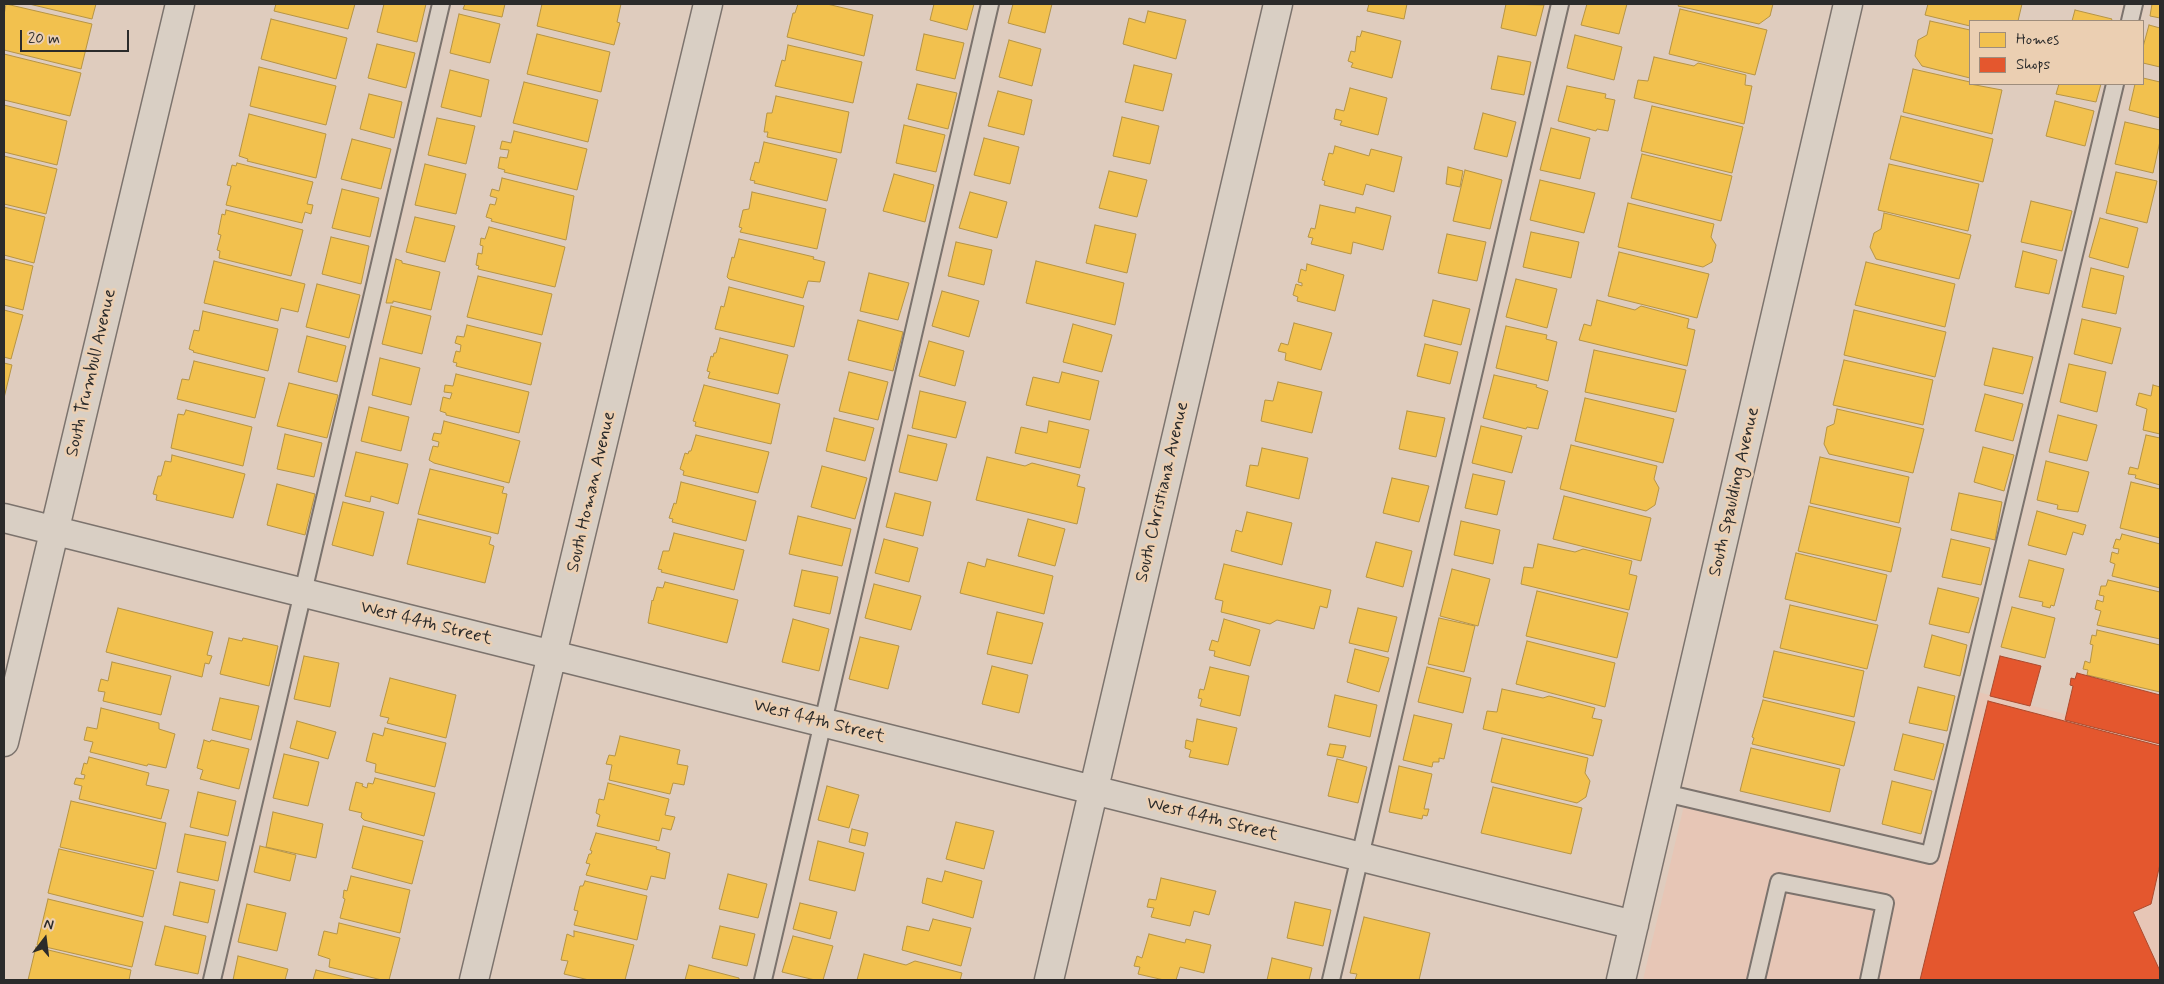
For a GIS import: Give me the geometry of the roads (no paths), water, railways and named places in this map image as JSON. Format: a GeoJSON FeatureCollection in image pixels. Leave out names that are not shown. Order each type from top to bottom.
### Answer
{"type":"FeatureCollection","features":[{"type":"Feature","properties":{"kind":"street","name":"South Trumbull Avenue"},"geometry":{"type":"LineString","coordinates":[[4,742],[180,4]]}},
{"type":"Feature","properties":{"kind":"street","name":"South Homan Avenue"},"geometry":{"type":"LineString","coordinates":[[474,980],[708,4]]}},
{"type":"Feature","properties":{"kind":"street","name":"South Christiana Avenue"},"geometry":{"type":"LineString","coordinates":[[1049,980],[1278,4]]}},
{"type":"Feature","properties":{"kind":"street","name":"South Spaulding Avenue"},"geometry":{"type":"LineString","coordinates":[[1621,980],[1848,4]]}},
{"type":"Feature","properties":{"kind":"street","name":"West 44th Street"},"geometry":{"type":"LineString","coordinates":[[4,518],[1634,925]]}},
{"type":"Feature","properties":{"kind":"lane"},"geometry":{"type":"LineString","coordinates":[[212,980],[441,4]]}},
{"type":"Feature","properties":{"kind":"lane"},"geometry":{"type":"LineString","coordinates":[[763,980],[990,4]]}},
{"type":"Feature","properties":{"kind":"lane"},"geometry":{"type":"LineString","coordinates":[[1331,980],[1560,4]]}},
{"type":"Feature","properties":{"kind":"lane"},"geometry":{"type":"LineString","coordinates":[[2130,20],[2134,4]]}},
{"type":"Feature","properties":{"kind":"lane"},"geometry":{"type":"LineString","coordinates":[[1665,793],[1930,855],[2115,85]]}},
{"type":"Feature","properties":{"kind":"lane"},"geometry":{"type":"LineString","coordinates":[[1756,980],[1779,882],[1885,903],[1869,980]]}}]}
